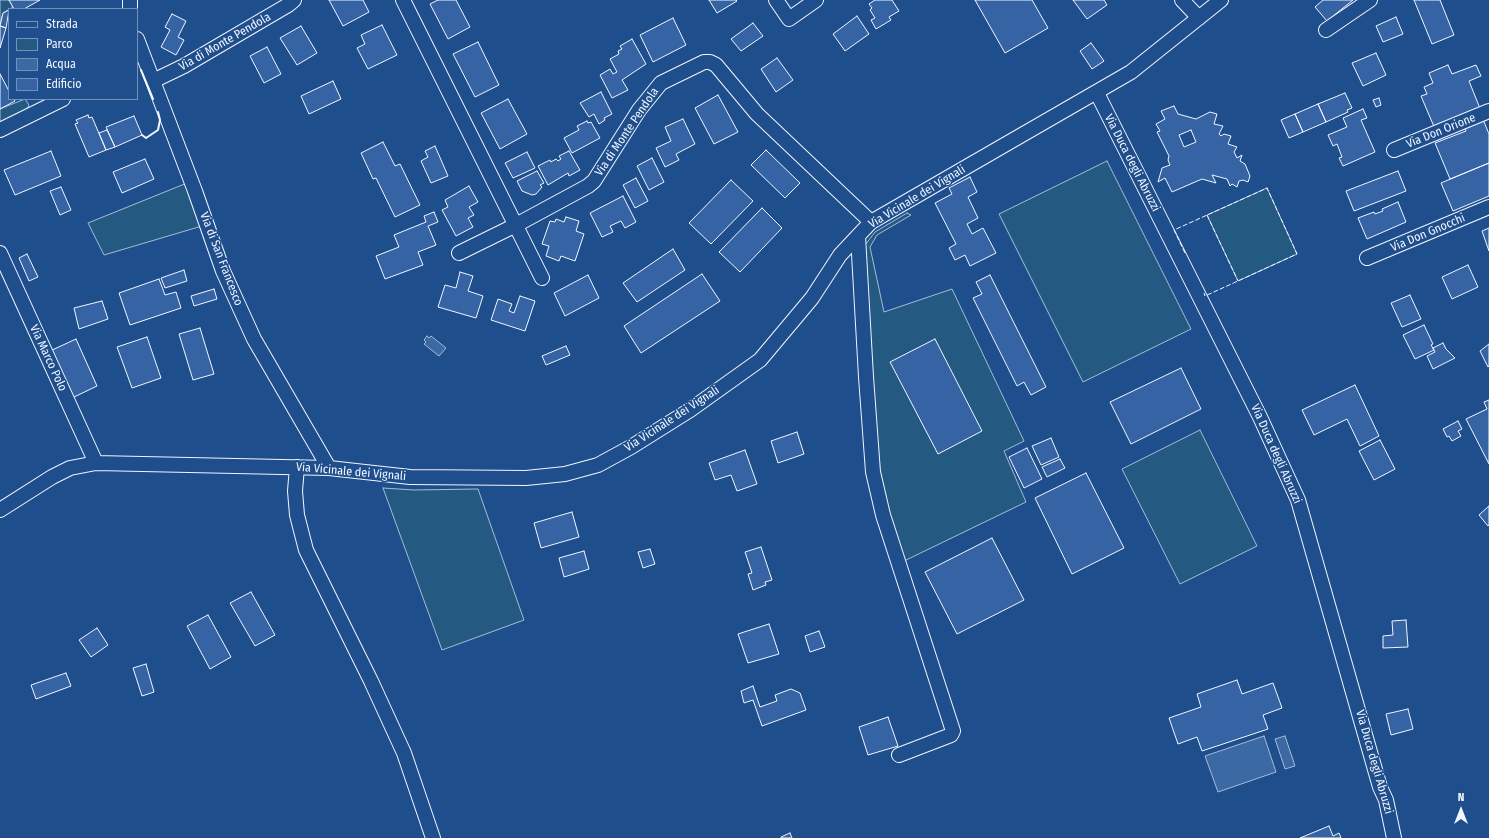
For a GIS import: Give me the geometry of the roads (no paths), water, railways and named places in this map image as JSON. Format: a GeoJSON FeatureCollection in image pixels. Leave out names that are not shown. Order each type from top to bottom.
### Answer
{"type":"FeatureCollection","features":[{"type":"Feature","properties":{"kind":"street","name":"Via di Monte Pendola"},"geometry":{"type":"LineString","coordinates":[[154,81],[184,66],[294,0]]}},
{"type":"Feature","properties":{"kind":"street"},"geometry":{"type":"LineString","coordinates":[[403,0],[542,278]]}},
{"type":"Feature","properties":{"kind":"street"},"geometry":{"type":"LineString","coordinates":[[776,0],[789,19],[816,0]]}},
{"type":"Feature","properties":{"kind":"street"},"geometry":{"type":"LineString","coordinates":[[1182,0],[1199,18]]}},
{"type":"Feature","properties":{"kind":"street","name":"Via Vicinale dei Vignali"},"geometry":{"type":"LineString","coordinates":[[0,510],[70,468],[96,463],[329,468],[410,477],[526,478],[565,474],[598,465],[631,447],[679,417],[760,360],[812,298],[840,256],[871,222],[1131,72],[1221,0]]}},
{"type":"Feature","properties":{"kind":"street"},"geometry":{"type":"LineString","coordinates":[[1326,30],[1370,0]]}},
{"type":"Feature","properties":{"kind":"street","name":"Via di San Francesco"},"geometry":{"type":"LineString","coordinates":[[138,45],[141,62],[154,81],[196,191],[223,271],[254,340],[329,468]]}},
{"type":"Feature","properties":{"kind":"street","name":"Via di Monte Pendola"},"geometry":{"type":"LineString","coordinates":[[459,252],[516,225],[594,181],[639,110],[661,83],[704,62],[710,62],[716,65],[757,114],[871,222]]}},
{"type":"Feature","properties":{"kind":"street","name":"Via Duca degli Abruzzi"},"geometry":{"type":"LineString","coordinates":[[1097,93],[1254,406],[1298,500],[1380,787],[1386,800],[1394,838]]}},
{"type":"Feature","properties":{"kind":"street"},"geometry":{"type":"LineString","coordinates":[[0,130],[61,100]]}},
{"type":"Feature","properties":{"kind":"street","name":"Via Don Orione"},"geometry":{"type":"LineString","coordinates":[[1394,150],[1489,111]]}},
{"type":"Feature","properties":{"kind":"street","name":"Via Don Gnocchi"},"geometry":{"type":"LineString","coordinates":[[1367,258],[1489,207]]}},
{"type":"Feature","properties":{"kind":"street"},"geometry":{"type":"LineString","coordinates":[[858,236],[873,472],[885,522],[953,731],[951,735],[898,755]]}},
{"type":"Feature","properties":{"kind":"street","name":"Via Marco Polo"},"geometry":{"type":"LineString","coordinates":[[0,253],[96,463]]}},
{"type":"Feature","properties":{"kind":"street"},"geometry":{"type":"LineString","coordinates":[[297,467],[297,515],[306,550],[371,681],[404,753],[433,838]]}},
{"type":"Feature","properties":{"kind":"water"},"geometry":{"type":"Polygon","coordinates":[[[427,336],[429,338],[431,336],[446,348],[439,356],[424,344],[426,342],[424,340],[427,336]]]}},
{"type":"Feature","properties":{"kind":"water"},"geometry":{"type":"Polygon","coordinates":[[[1264,736],[1276,772],[1218,792],[1205,756],[1264,736]]]}},
{"type":"Feature","properties":{"kind":"water"},"geometry":{"type":"Polygon","coordinates":[[[1285,736],[1295,766],[1285,769],[1275,739],[1285,736]]]}}]}
